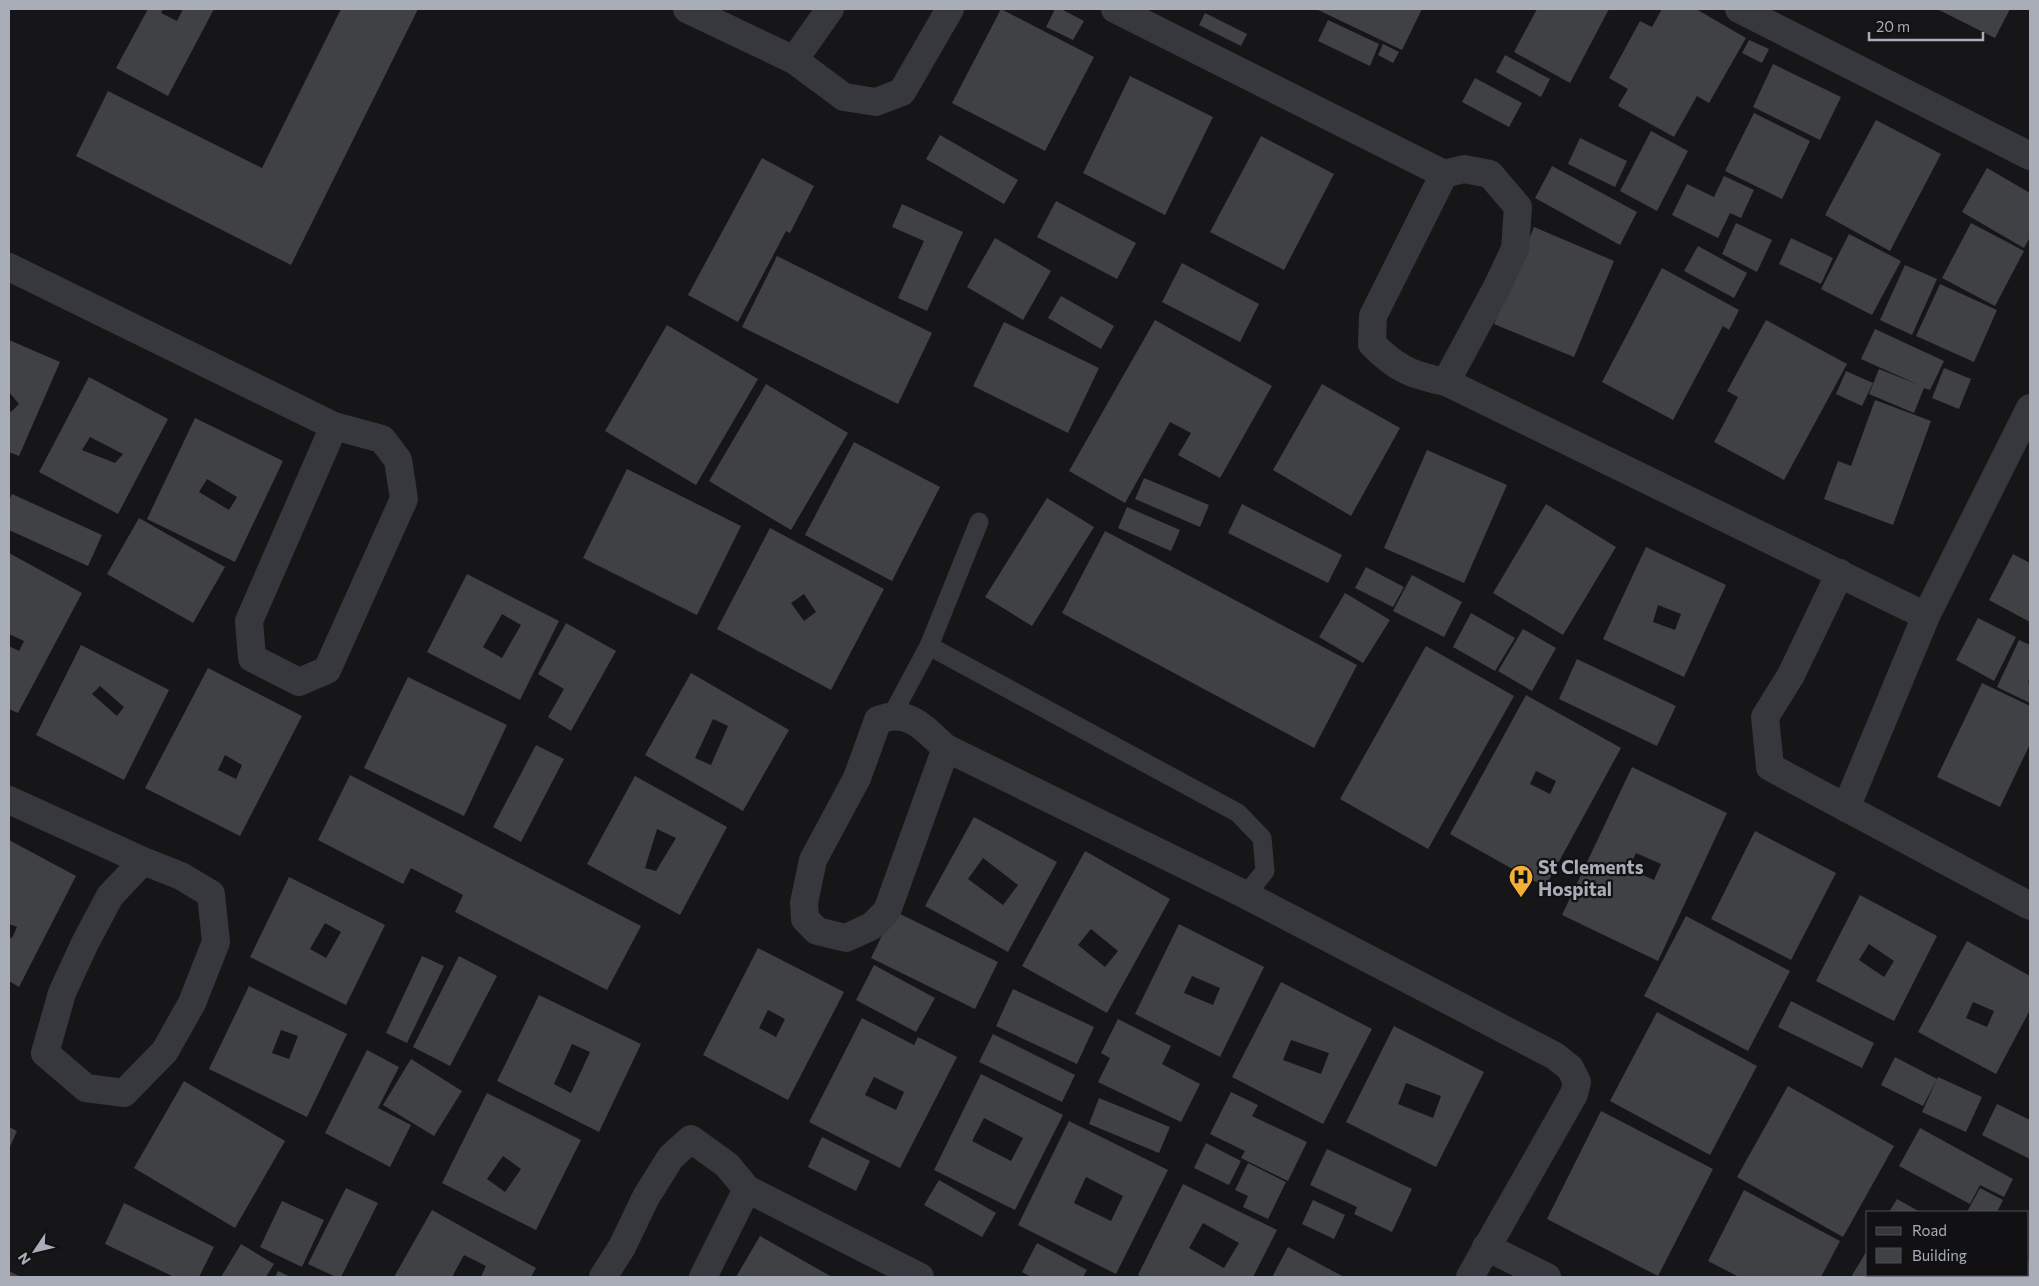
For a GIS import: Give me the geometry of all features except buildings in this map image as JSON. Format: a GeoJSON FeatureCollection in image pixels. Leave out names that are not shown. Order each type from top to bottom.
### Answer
{"type":"FeatureCollection","features":[{"type":"Feature","properties":{"kind":"street"},"geometry":{"type":"LineString","coordinates":[[687,9],[794,60],[844,97],[876,102],[902,92],[950,9]]}},
{"type":"Feature","properties":{"kind":"street"},"geometry":{"type":"LineString","coordinates":[[794,60],[830,9]]}},
{"type":"Feature","properties":{"kind":"street"},"geometry":{"type":"LineString","coordinates":[[1115,9],[1444,174],[1464,169],[1490,174],[1518,207],[1515,249],[1496,289],[1446,382]]}},
{"type":"Feature","properties":{"kind":"street"},"geometry":{"type":"LineString","coordinates":[[1739,9],[2030,156]]}},
{"type":"Feature","properties":{"kind":"street"},"geometry":{"type":"LineString","coordinates":[[1444,174],[1373,316],[1372,344],[1389,361],[1418,376],[1446,382],[1926,616]]}},
{"type":"Feature","properties":{"kind":"street"},"geometry":{"type":"LineString","coordinates":[[9,267],[334,426],[382,439],[398,460],[404,499],[327,670],[299,682],[252,658],[249,621],[334,426]]}},
{"type":"Feature","properties":{"kind":"street"},"geometry":{"type":"LineString","coordinates":[[1846,808],[1926,616],[2030,408]]}},
{"type":"Feature","properties":{"kind":"street"},"geometry":{"type":"LineString","coordinates":[[1840,573],[1791,675],[1766,717],[1770,767],[2030,906]]}},
{"type":"Feature","properties":{"kind":"street"},"geometry":{"type":"LineString","coordinates":[[946,748],[887,911],[872,926],[846,938],[817,931],[805,920],[804,902],[813,860],[857,778],[878,720],[892,715],[907,716],[946,748],[1246,895],[1555,1056],[1570,1068],[1577,1082],[1574,1094],[1470,1277]]}},
{"type":"Feature","properties":{"kind":"street"},"geometry":{"type":"LineString","coordinates":[[9,800],[180,876],[211,894],[216,942],[192,1003],[165,1051],[124,1094],[86,1088],[45,1053],[62,993],[85,943],[110,896],[143,861]]}},
{"type":"Feature","properties":{"kind":"street"},"geometry":{"type":"LineString","coordinates":[[603,1277],[622,1246],[646,1197],[671,1157],[690,1139],[727,1165],[747,1189],[920,1277]]}},
{"type":"Feature","properties":{"kind":"street"},"geometry":{"type":"LineString","coordinates":[[703,1277],[747,1189]]}},
{"type":"Feature","properties":{"kind":"street"},"geometry":{"type":"LineString","coordinates":[[1486,1247],[1547,1277]]}},
{"type":"Feature","properties":{"kind":"lane"},"geometry":{"type":"LineString","coordinates":[[892,715],[930,646],[980,522]]}},
{"type":"Feature","properties":{"kind":"lane"},"geometry":{"type":"LineString","coordinates":[[930,646],[1238,813],[1262,838],[1265,871],[1246,895]]}},
{"type":"Feature","properties":{"kind":"place","name":"St Clements Hospital"},"geometry":{"type":"Point","coordinates":[1521,898]}}]}
